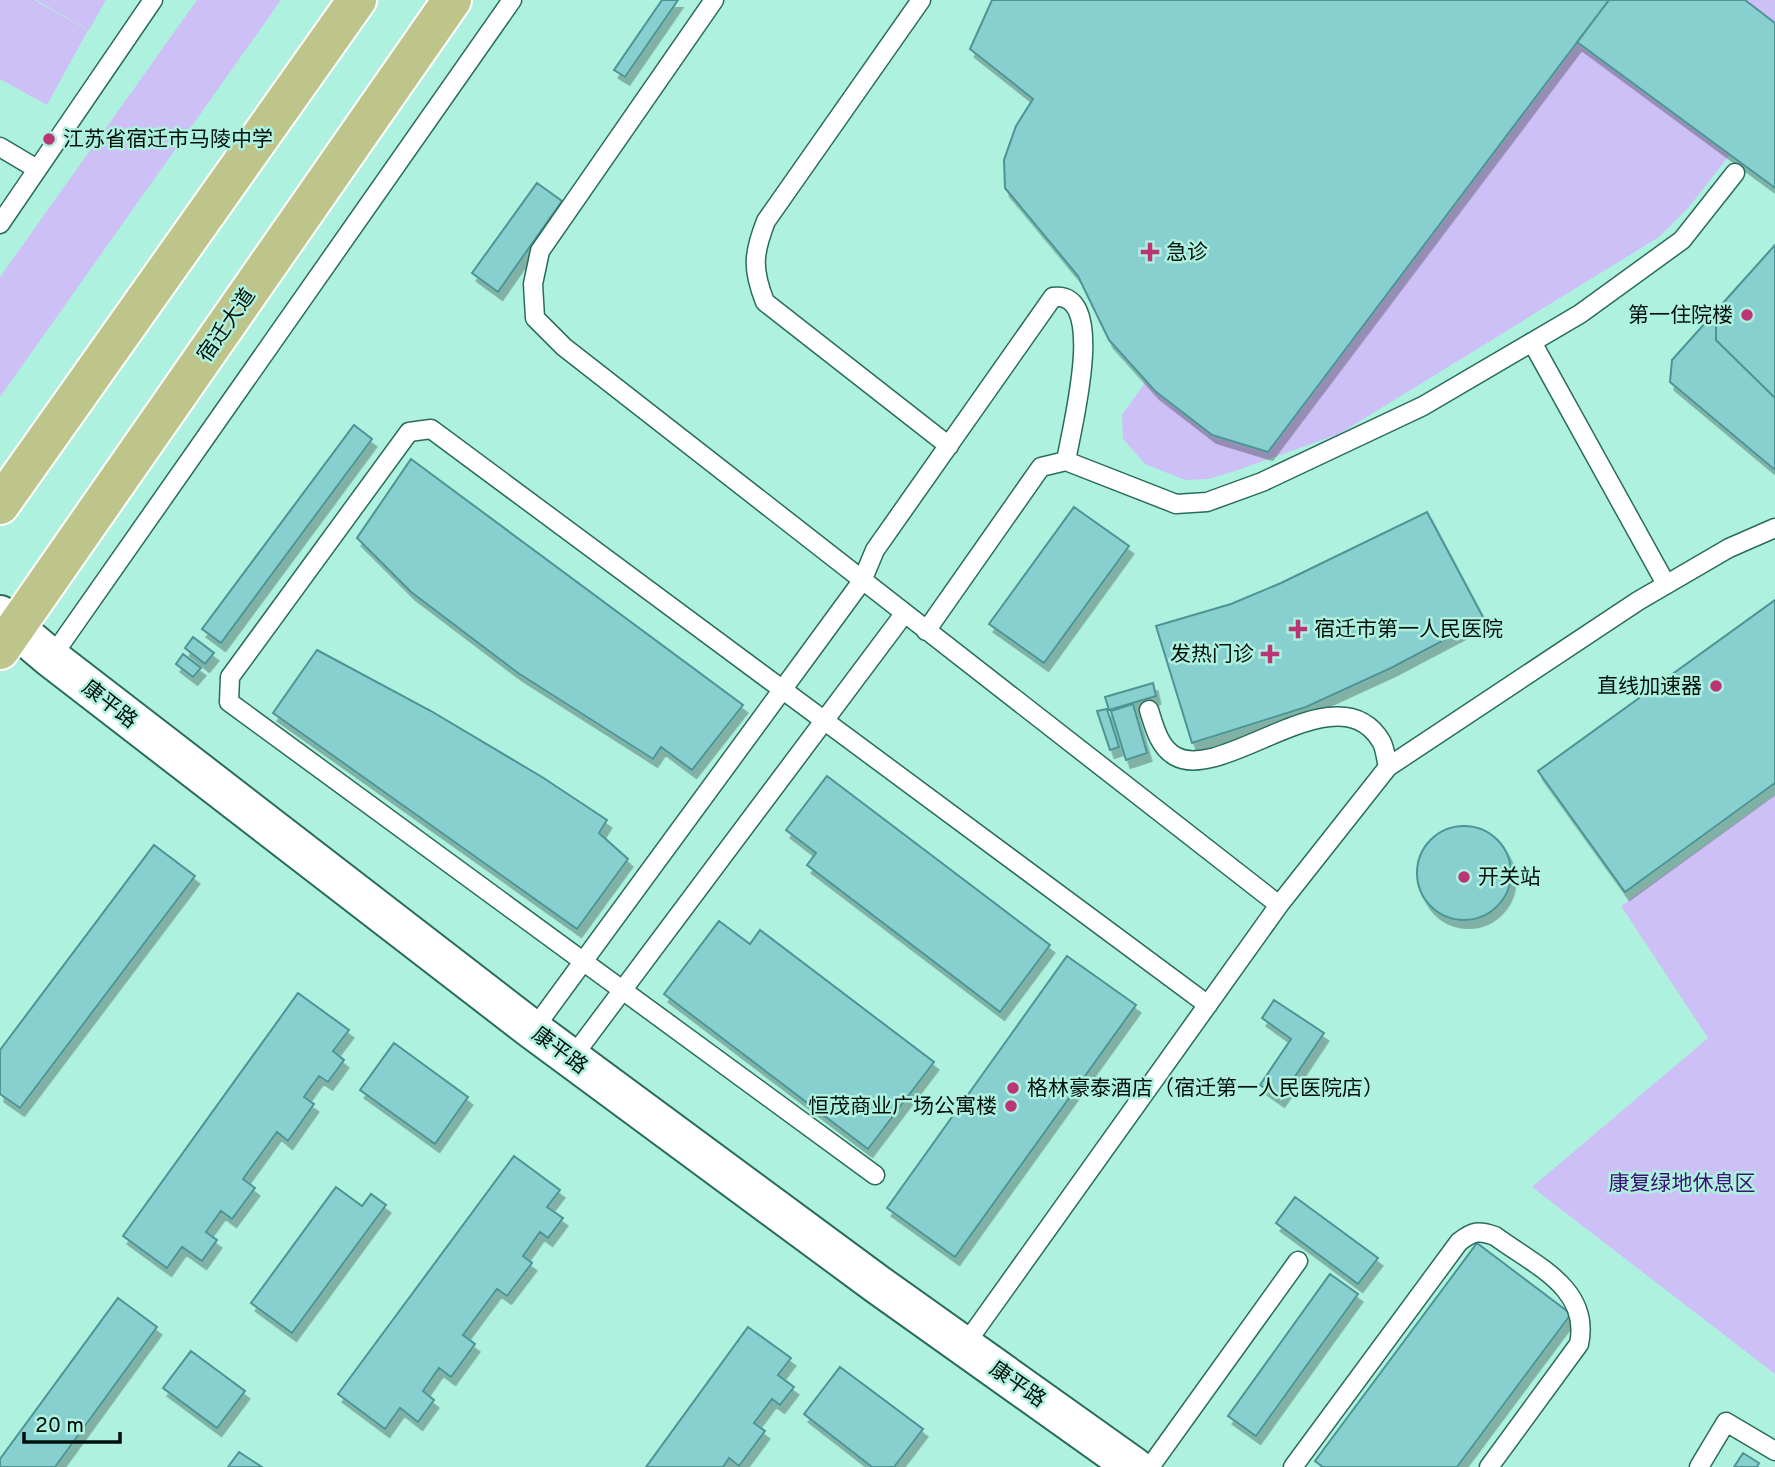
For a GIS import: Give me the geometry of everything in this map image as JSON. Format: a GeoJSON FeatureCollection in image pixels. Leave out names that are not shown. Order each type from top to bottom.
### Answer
{"type":"FeatureCollection","features":[{"type":"Feature","properties":{"kind":"main road"},"geometry":{"type":"LineString","coordinates":[[0,505],[357,0]]}},
{"type":"Feature","properties":{"kind":"main road","name":"宿迁大道"},"geometry":{"type":"LineString","coordinates":[[5,631],[452,0]]}},
{"type":"Feature","properties":{"kind":"street","name":"康平路"},"geometry":{"type":"LineString","coordinates":[[5,631],[51,658],[571,1059],[1134,1467]]}},
{"type":"Feature","properties":{"kind":"lane"},"geometry":{"type":"LineString","coordinates":[[0,224],[153,0]]}},
{"type":"Feature","properties":{"kind":"lane"},"geometry":{"type":"LineString","coordinates":[[51,658],[512,0]]}},
{"type":"Feature","properties":{"kind":"lane"},"geometry":{"type":"LineString","coordinates":[[714,0],[540,251],[533,284],[535,318],[564,347],[1279,905]]}},
{"type":"Feature","properties":{"kind":"lane"},"geometry":{"type":"LineString","coordinates":[[921,0],[766,221],[755,249],[756,279],[765,302],[949,446]]}},
{"type":"Feature","properties":{"kind":"lane"},"geometry":{"type":"LineString","coordinates":[[0,147],[37,169]]}},
{"type":"Feature","properties":{"kind":"lane"},"geometry":{"type":"LineString","coordinates":[[926,631],[1041,467],[1066,461],[1176,504],[1207,502],[1322,456],[1423,405],[1580,314],[1682,240],[1735,173]]}},
{"type":"Feature","properties":{"kind":"lane"},"geometry":{"type":"LineString","coordinates":[[533,1030],[862,581],[876,550],[1053,297],[1063,295],[1072,301],[1082,315],[1085,336],[1066,461]]}},
{"type":"Feature","properties":{"kind":"lane"},"geometry":{"type":"LineString","coordinates":[[1532,342],[1666,584]]}},
{"type":"Feature","properties":{"kind":"lane"},"geometry":{"type":"LineString","coordinates":[[875,1175],[229,702],[230,677],[409,432],[431,429],[1208,1005]]}},
{"type":"Feature","properties":{"kind":"lane"},"geometry":{"type":"LineString","coordinates":[[964,1346],[1279,905],[1388,767],[1666,584],[1729,548],[1775,528]]}},
{"type":"Feature","properties":{"kind":"lane"},"geometry":{"type":"LineString","coordinates":[[571,1059],[904,614]]}},
{"type":"Feature","properties":{"kind":"lane"},"geometry":{"type":"LineString","coordinates":[[1149,709],[1164,746],[1175,756],[1194,761],[1211,759],[1304,721],[1338,715],[1365,725],[1381,741],[1388,767]]}},
{"type":"Feature","properties":{"kind":"lane"},"geometry":{"type":"LineString","coordinates":[[1293,1467],[1459,1242],[1471,1233],[1482,1231],[1495,1236],[1566,1289],[1576,1302],[1582,1328],[1579,1344],[1489,1467]]}},
{"type":"Feature","properties":{"kind":"lane"},"geometry":{"type":"LineString","coordinates":[[1150,1467],[1298,1261]]}},
{"type":"Feature","properties":{"kind":"lane"},"geometry":{"type":"LineString","coordinates":[[1699,1467],[1726,1422],[1775,1451]]}},
{"type":"Feature","properties":{"kind":"green space"},"geometry":{"type":"Polygon","coordinates":[[[0,0],[34,0],[88,30],[47,105],[0,79],[0,0]]]}},
{"type":"Feature","properties":{"kind":"green space"},"geometry":{"type":"Polygon","coordinates":[[[36,0],[106,0],[89,30],[36,0]]]}},
{"type":"Feature","properties":{"kind":"green space"},"geometry":{"type":"Polygon","coordinates":[[[197,0],[281,0],[0,397],[0,277],[197,0]]]}},
{"type":"Feature","properties":{"kind":"green space"},"geometry":{"type":"Polygon","coordinates":[[[1609,0],[1775,0],[1775,97],[1689,207],[1659,237],[1339,434],[1208,479],[1185,480],[1145,464],[1123,439],[1122,415],[1146,381],[1212,435],[1268,452],[1609,0]]]}},
{"type":"Feature","properties":{"kind":"green space","name":"康复绿地休息区"},"geometry":{"type":"Polygon","coordinates":[[[1775,795],[1775,1374],[1532,1187],[1708,1038],[1621,906],[1775,795]]]}},
{"type":"Feature","properties":{"kind":"building"},"geometry":{"type":"Polygon","coordinates":[[[662,0],[678,0],[625,77],[614,70],[662,0]]]}},
{"type":"Feature","properties":{"kind":"building"},"geometry":{"type":"Polygon","coordinates":[[[992,0],[1609,0],[1268,452],[1212,435],[1155,391],[1109,340],[1078,276],[1005,188],[1004,160],[1016,126],[1033,99],[970,49],[992,0]]]}},
{"type":"Feature","properties":{"kind":"building"},"geometry":{"type":"Polygon","coordinates":[[[1609,0],[1745,0],[1775,23],[1775,188],[1577,42],[1609,0]]]}},
{"type":"Feature","properties":{"kind":"building"},"geometry":{"type":"Polygon","coordinates":[[[537,183],[562,201],[498,292],[472,273],[537,183]]]}},
{"type":"Feature","properties":{"kind":"building"},"geometry":{"type":"Polygon","coordinates":[[[1775,245],[1775,470],[1670,382],[1672,360],[1775,245]]]}},
{"type":"Feature","properties":{"kind":"building","name":"第一住院楼"},"geometry":{"type":"Polygon","coordinates":[[[1775,245],[1775,398],[1716,340],[1716,327],[1722,304],[1775,245]]]}},
{"type":"Feature","properties":{"kind":"building"},"geometry":{"type":"Polygon","coordinates":[[[354,425],[372,439],[221,643],[202,629],[354,425]]]}},
{"type":"Feature","properties":{"kind":"building"},"geometry":{"type":"Polygon","coordinates":[[[411,459],[743,705],[692,770],[661,747],[653,759],[518,673],[411,592],[357,538],[411,459]]]}},
{"type":"Feature","properties":{"kind":"building"},"geometry":{"type":"Polygon","coordinates":[[[1074,507],[1129,546],[1044,663],[989,624],[1074,507]]]}},
{"type":"Feature","properties":{"kind":"building"},"geometry":{"type":"Polygon","coordinates":[[[1427,512],[1484,619],[1391,668],[1306,707],[1192,743],[1156,626],[1231,604],[1281,583],[1427,512]]]}},
{"type":"Feature","properties":{"kind":"building","name":"直线加速器"},"geometry":{"type":"Polygon","coordinates":[[[1775,600],[1775,783],[1625,892],[1538,771],[1775,600]]]}},
{"type":"Feature","properties":{"kind":"building"},"geometry":{"type":"Polygon","coordinates":[[[193,637],[214,653],[205,664],[185,648],[193,637]]]}},
{"type":"Feature","properties":{"kind":"building"},"geometry":{"type":"Polygon","coordinates":[[[317,650],[431,711],[542,777],[607,820],[599,833],[628,859],[577,929],[273,713],[317,650]]]}},
{"type":"Feature","properties":{"kind":"building"},"geometry":{"type":"Polygon","coordinates":[[[183,654],[201,668],[193,677],[176,664],[183,654]]]}},
{"type":"Feature","properties":{"kind":"building"},"geometry":{"type":"Polygon","coordinates":[[[1153,683],[1156,696],[1109,710],[1105,697],[1153,683]]]}},
{"type":"Feature","properties":{"kind":"building"},"geometry":{"type":"Polygon","coordinates":[[[1133,704],[1147,753],[1126,760],[1111,711],[1133,704]]]}},
{"type":"Feature","properties":{"kind":"building"},"geometry":{"type":"Polygon","coordinates":[[[1107,709],[1119,747],[1110,750],[1097,711],[1107,709]]]}},
{"type":"Feature","properties":{"kind":"building"},"geometry":{"type":"Polygon","coordinates":[[[827,776],[1050,945],[1000,1012],[807,865],[816,853],[786,830],[827,776]]]}},
{"type":"Feature","properties":{"kind":"building","name":"开关站"},"geometry":{"type":"Polygon","coordinates":[[[1464,826],[1482,830],[1497,840],[1507,855],[1511,873],[1507,891],[1497,906],[1482,916],[1464,920],[1446,916],[1431,906],[1421,891],[1417,873],[1421,855],[1431,840],[1446,830],[1464,826]]]}},
{"type":"Feature","properties":{"kind":"building"},"geometry":{"type":"Polygon","coordinates":[[[154,845],[195,876],[20,1108],[0,1094],[0,1050],[154,845]]]}},
{"type":"Feature","properties":{"kind":"building"},"geometry":{"type":"Polygon","coordinates":[[[719,921],[750,944],[760,930],[934,1062],[868,1149],[664,994],[719,921]]]}},
{"type":"Feature","properties":{"kind":"building","name":"恒茂商业广场公寓楼"},"geometry":{"type":"Polygon","coordinates":[[[1067,956],[1136,1005],[955,1257],[887,1208],[1067,956]]]}},
{"type":"Feature","properties":{"kind":"building"},"geometry":{"type":"Polygon","coordinates":[[[298,993],[349,1030],[333,1051],[344,1060],[328,1082],[319,1076],[304,1097],[314,1104],[288,1141],[277,1132],[243,1179],[255,1188],[232,1219],[221,1211],[206,1232],[217,1240],[202,1261],[182,1247],[167,1268],[123,1236],[298,993]]]}},
{"type":"Feature","properties":{"kind":"building"},"geometry":{"type":"Polygon","coordinates":[[[1274,1000],[1324,1033],[1280,1099],[1260,1085],[1291,1039],[1262,1018],[1274,1000]]]}},
{"type":"Feature","properties":{"kind":"building"},"geometry":{"type":"Polygon","coordinates":[[[394,1043],[468,1097],[435,1144],[360,1090],[394,1043]]]}},
{"type":"Feature","properties":{"kind":"building"},"geometry":{"type":"Polygon","coordinates":[[[514,1156],[560,1190],[547,1207],[563,1218],[548,1238],[540,1232],[523,1256],[532,1263],[507,1296],[497,1289],[463,1335],[475,1344],[451,1377],[439,1368],[423,1391],[434,1400],[418,1422],[400,1408],[385,1429],[338,1394],[514,1156]]]}},
{"type":"Feature","properties":{"kind":"building"},"geometry":{"type":"Polygon","coordinates":[[[336,1187],[362,1206],[371,1194],[386,1205],[292,1333],[251,1303],[336,1187]]]}},
{"type":"Feature","properties":{"kind":"building"},"geometry":{"type":"Polygon","coordinates":[[[1295,1197],[1378,1258],[1358,1284],[1276,1223],[1295,1197]]]}},
{"type":"Feature","properties":{"kind":"building"},"geometry":{"type":"Polygon","coordinates":[[[1477,1243],[1571,1314],[1457,1467],[1323,1467],[1315,1461],[1477,1243]]]}},
{"type":"Feature","properties":{"kind":"building"},"geometry":{"type":"Polygon","coordinates":[[[1330,1274],[1358,1294],[1256,1436],[1228,1416],[1330,1274]]]}},
{"type":"Feature","properties":{"kind":"building"},"geometry":{"type":"Polygon","coordinates":[[[118,1298],[157,1327],[55,1467],[0,1467],[0,1459],[118,1298]]]}},
{"type":"Feature","properties":{"kind":"building"},"geometry":{"type":"Polygon","coordinates":[[[748,1327],[791,1358],[778,1375],[794,1387],[780,1405],[772,1399],[754,1423],[765,1431],[739,1466],[729,1458],[723,1467],[646,1467],[748,1327]]]}},
{"type":"Feature","properties":{"kind":"building"},"geometry":{"type":"Polygon","coordinates":[[[191,1351],[245,1391],[217,1428],[163,1388],[191,1351]]]}},
{"type":"Feature","properties":{"kind":"building"},"geometry":{"type":"Polygon","coordinates":[[[840,1367],[923,1429],[894,1467],[872,1467],[804,1414],[840,1367]]]}},
{"type":"Feature","properties":{"kind":"building"},"geometry":{"type":"Polygon","coordinates":[[[239,1452],[262,1467],[228,1467],[239,1452]]]}},
{"type":"Feature","properties":{"kind":"building"},"geometry":{"type":"Polygon","coordinates":[[[1743,1453],[1759,1463],[1757,1467],[1734,1467],[1743,1453]]]}},
{"type":"Feature","properties":{"kind":"place","name":"江苏省宿迁市马陵中学"},"geometry":{"type":"Point","coordinates":[49,139]}},
{"type":"Feature","properties":{"kind":"place","name":"急诊"},"geometry":{"type":"Point","coordinates":[1150,252]}},
{"type":"Feature","properties":{"kind":"place","name":"第一住院楼"},"geometry":{"type":"Point","coordinates":[1747,315]}},
{"type":"Feature","properties":{"kind":"place","name":"宿迁市第一人民医院"},"geometry":{"type":"Point","coordinates":[1298,629]}},
{"type":"Feature","properties":{"kind":"place","name":"发热门诊"},"geometry":{"type":"Point","coordinates":[1270,654]}},
{"type":"Feature","properties":{"kind":"place","name":"直线加速器"},"geometry":{"type":"Point","coordinates":[1716,686]}},
{"type":"Feature","properties":{"kind":"place","name":"开关站"},"geometry":{"type":"Point","coordinates":[1464,877]}},
{"type":"Feature","properties":{"kind":"place","name":"格林豪泰酒店（宿迁第一人民医院店）"},"geometry":{"type":"Point","coordinates":[1013,1088]}},
{"type":"Feature","properties":{"kind":"place","name":"恒茂商业广场公寓楼"},"geometry":{"type":"Point","coordinates":[1011,1106]}}]}
